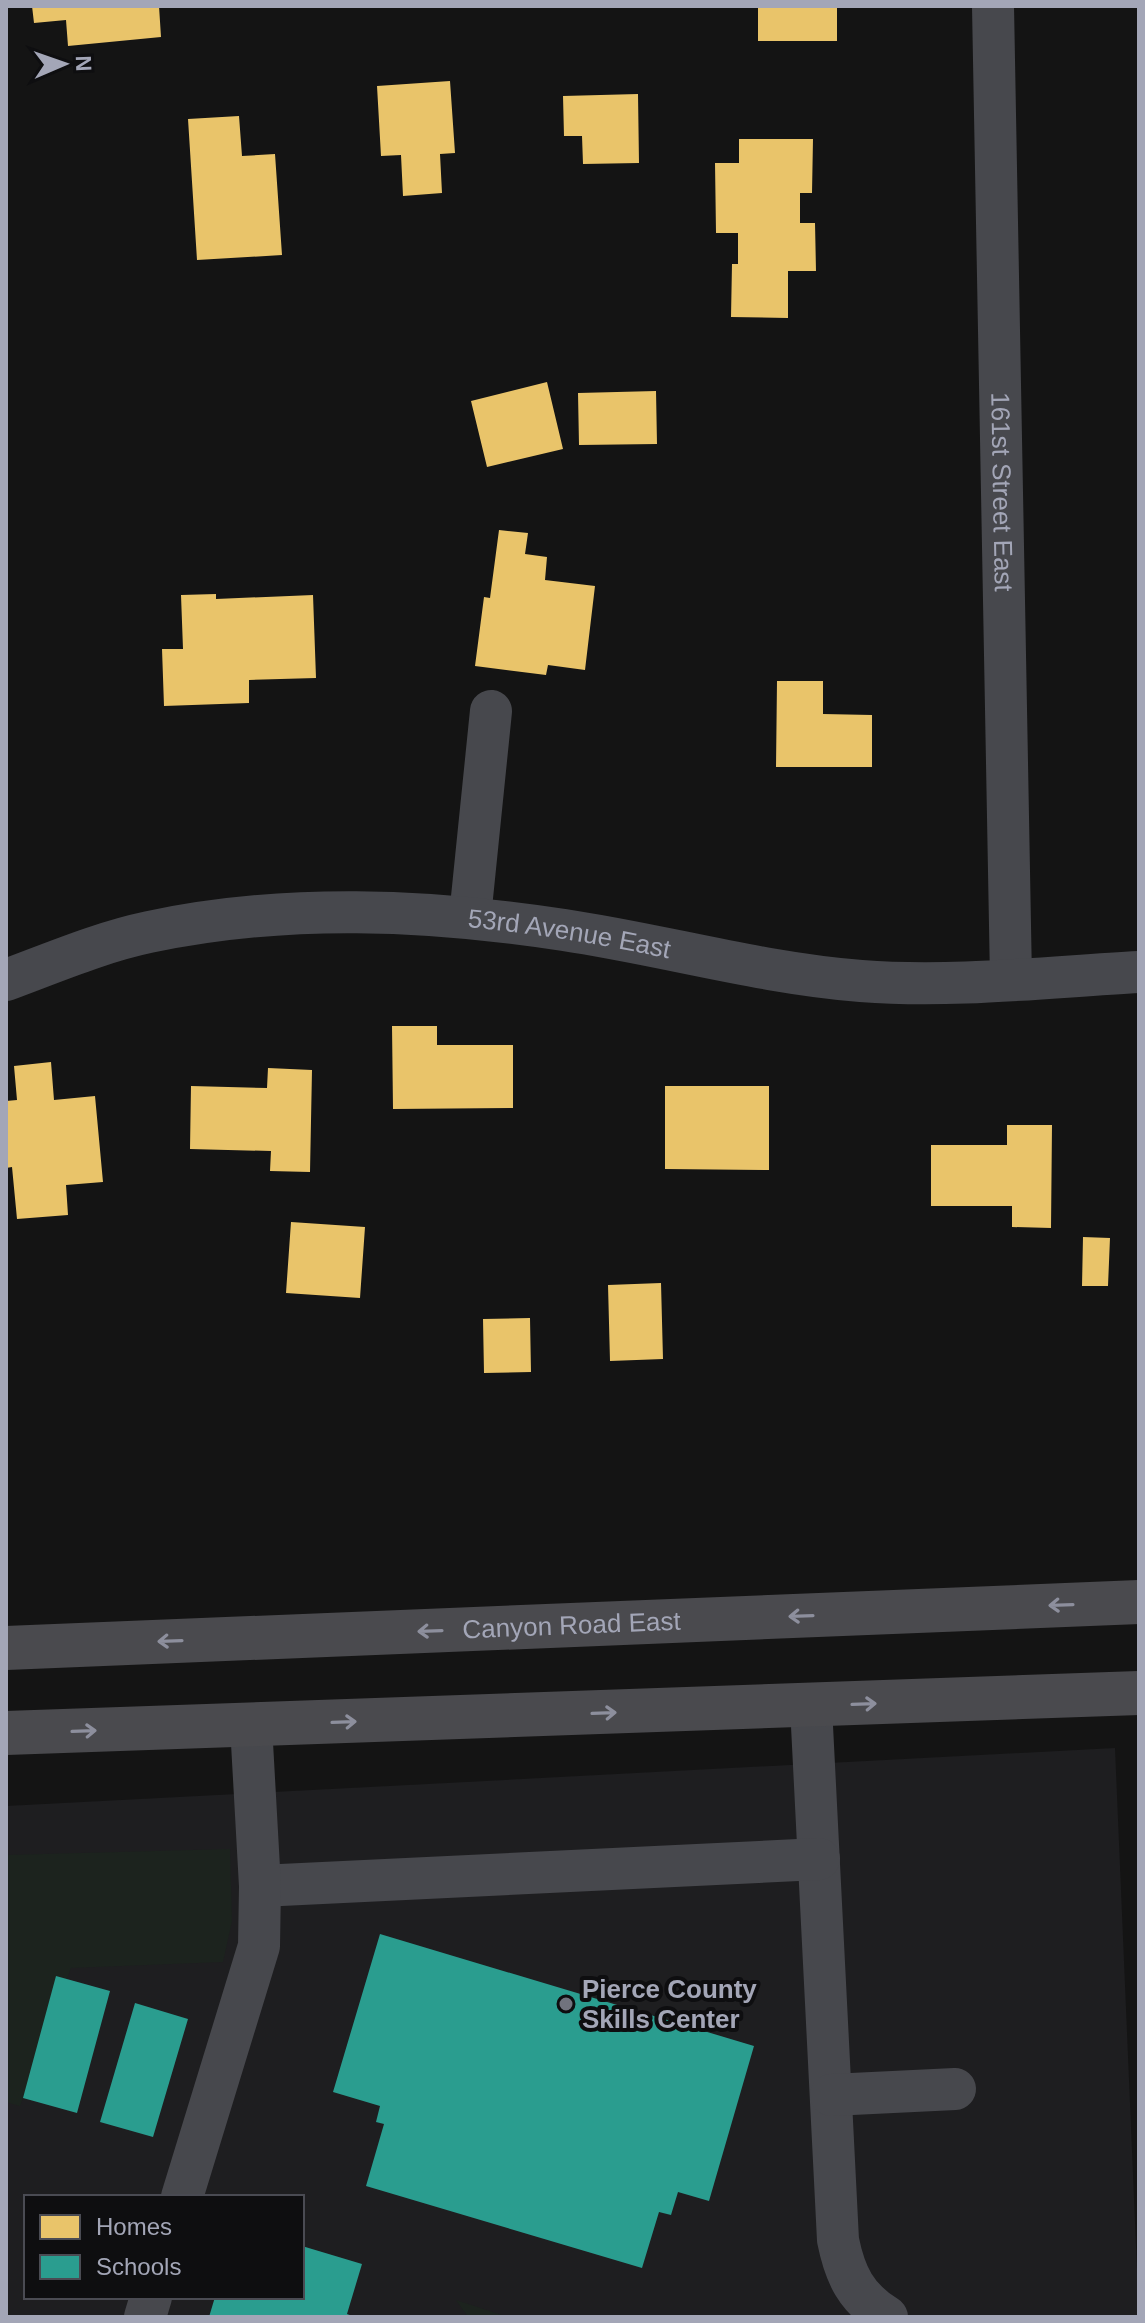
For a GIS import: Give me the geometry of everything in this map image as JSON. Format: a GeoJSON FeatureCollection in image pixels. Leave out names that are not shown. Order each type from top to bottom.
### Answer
{"type":"FeatureCollection","features":[{"type":"Feature","properties":{"kind":"main road","name":"Canyon Road East"},"geometry":{"type":"LineString","coordinates":[[6,1648],[1139,1602]]}},
{"type":"Feature","properties":{"kind":"main road"},"geometry":{"type":"LineString","coordinates":[[6,1733],[1139,1693]]}},
{"type":"Feature","properties":{"kind":"street","name":"161st Street East"},"geometry":{"type":"LineString","coordinates":[[993,6],[1011,979]]}},
{"type":"Feature","properties":{"kind":"street"},"geometry":{"type":"LineString","coordinates":[[470,917],[491,711]]}},
{"type":"Feature","properties":{"kind":"street","name":"53rd Avenue East"},"geometry":{"type":"LineString","coordinates":[[6,980],[148,932],[267,914],[328,912],[470,917],[567,930],[774,971],[862,981],[1011,979],[1139,972]]}},
{"type":"Feature","properties":{"kind":"street"},"geometry":{"type":"LineString","coordinates":[[811,1706],[838,2240],[844,2268],[866,2305],[887,2317]]}},
{"type":"Feature","properties":{"kind":"street"},"geometry":{"type":"LineString","coordinates":[[183,2195],[259,1946],[260,1886],[251,1725]]}},
{"type":"Feature","properties":{"kind":"street"},"geometry":{"type":"LineString","coordinates":[[260,1886],[819,1859]]}},
{"type":"Feature","properties":{"kind":"street"},"geometry":{"type":"LineString","coordinates":[[831,2095],[955,2089]]}},
{"type":"Feature","properties":{"kind":"shaded area","name":"Pierce County Skills Center"},"geometry":{"type":"Polygon","coordinates":[[[1115,1748],[1139,2317],[6,2317],[6,1806],[1115,1748]]]}},
{"type":"Feature","properties":{"kind":"shaded area"},"geometry":{"type":"Polygon","coordinates":[[[230,1849],[232,1921],[223,1962],[71,1968],[20,2106],[6,2102],[6,1855],[230,1849]]]}},
{"type":"Feature","properties":{"kind":"shaded area"},"geometry":{"type":"Polygon","coordinates":[[[456,2300],[508,2317],[468,2317],[456,2300]]]}},
{"type":"Feature","properties":{"kind":"building: Homes"},"geometry":{"type":"Polygon","coordinates":[[[32,6],[159,6],[161,37],[68,46],[66,20],[34,23],[32,6]]]}},
{"type":"Feature","properties":{"kind":"building: Homes"},"geometry":{"type":"Polygon","coordinates":[[[758,6],[837,6],[837,41],[758,41],[758,6]]]}},
{"type":"Feature","properties":{"kind":"building: Homes"},"geometry":{"type":"Polygon","coordinates":[[[450,81],[455,153],[440,154],[442,193],[403,196],[401,155],[381,156],[377,86],[450,81]]]}},
{"type":"Feature","properties":{"kind":"building: Homes"},"geometry":{"type":"Polygon","coordinates":[[[638,94],[639,163],[583,164],[582,136],[564,136],[563,96],[638,94]]]}},
{"type":"Feature","properties":{"kind":"building: Homes"},"geometry":{"type":"Polygon","coordinates":[[[239,116],[242,156],[275,154],[282,255],[197,260],[188,119],[239,116]]]}},
{"type":"Feature","properties":{"kind":"building: Homes"},"geometry":{"type":"Polygon","coordinates":[[[739,139],[813,139],[812,193],[800,193],[800,223],[815,223],[816,271],[788,271],[788,318],[731,317],[732,264],[738,264],[738,233],[716,233],[715,163],[739,163],[739,139]]]}},
{"type":"Feature","properties":{"kind":"building: Homes"},"geometry":{"type":"Polygon","coordinates":[[[547,382],[563,449],[487,467],[471,401],[547,382]]]}},
{"type":"Feature","properties":{"kind":"building: Homes"},"geometry":{"type":"Polygon","coordinates":[[[656,391],[657,444],[579,445],[578,393],[656,391]]]}},
{"type":"Feature","properties":{"kind":"building: Homes"},"geometry":{"type":"Polygon","coordinates":[[[499,530],[528,533],[525,554],[547,557],[545,580],[595,586],[585,670],[548,665],[546,675],[475,666],[484,597],[490,598],[499,530]]]}},
{"type":"Feature","properties":{"kind":"building: Homes"},"geometry":{"type":"Polygon","coordinates":[[[216,594],[216,599],[313,595],[316,678],[249,680],[249,703],[164,706],[162,649],[183,649],[181,595],[216,594]]]}},
{"type":"Feature","properties":{"kind":"building: Homes"},"geometry":{"type":"Polygon","coordinates":[[[777,681],[823,681],[823,714],[872,715],[872,767],[776,767],[777,681]]]}},
{"type":"Feature","properties":{"kind":"building: Homes"},"geometry":{"type":"Polygon","coordinates":[[[392,1026],[437,1026],[437,1045],[513,1045],[513,1108],[393,1109],[392,1026]]]}},
{"type":"Feature","properties":{"kind":"building: Homes"},"geometry":{"type":"Polygon","coordinates":[[[51,1062],[54,1100],[95,1096],[103,1182],[66,1185],[68,1215],[17,1219],[12,1167],[6,1168],[6,1101],[17,1100],[14,1066],[51,1062]]]}},
{"type":"Feature","properties":{"kind":"building: Homes"},"geometry":{"type":"Polygon","coordinates":[[[268,1068],[312,1070],[310,1172],[270,1171],[271,1151],[190,1149],[191,1086],[267,1088],[268,1068]]]}},
{"type":"Feature","properties":{"kind":"building: Homes"},"geometry":{"type":"Polygon","coordinates":[[[665,1086],[769,1086],[769,1170],[665,1169],[665,1086]]]}},
{"type":"Feature","properties":{"kind":"building: Homes"},"geometry":{"type":"Polygon","coordinates":[[[1007,1125],[1052,1125],[1051,1228],[1012,1227],[1012,1206],[931,1206],[931,1145],[1007,1145],[1007,1125]]]}},
{"type":"Feature","properties":{"kind":"building: Homes"},"geometry":{"type":"Polygon","coordinates":[[[291,1222],[365,1227],[360,1298],[286,1293],[291,1222]]]}},
{"type":"Feature","properties":{"kind":"building: Homes"},"geometry":{"type":"Polygon","coordinates":[[[1083,1237],[1110,1238],[1108,1286],[1082,1286],[1083,1237]]]}},
{"type":"Feature","properties":{"kind":"building: Homes"},"geometry":{"type":"Polygon","coordinates":[[[661,1283],[663,1359],[610,1361],[608,1285],[661,1283]]]}},
{"type":"Feature","properties":{"kind":"building: Homes"},"geometry":{"type":"Polygon","coordinates":[[[530,1318],[531,1372],[484,1373],[483,1319],[530,1318]]]}},
{"type":"Feature","properties":{"kind":"building: Schools"},"geometry":{"type":"Polygon","coordinates":[[[380,1934],[754,2046],[709,2201],[678,2192],[671,2215],[659,2212],[642,2268],[366,2186],[384,2124],[376,2122],[380,2106],[333,2092],[380,1934]]]}},
{"type":"Feature","properties":{"kind":"building: Schools"},"geometry":{"type":"Polygon","coordinates":[[[56,1976],[110,1991],[77,2113],[23,2098],[56,1976]]]}},
{"type":"Feature","properties":{"kind":"building: Schools"},"geometry":{"type":"Polygon","coordinates":[[[135,2003],[188,2019],[153,2137],[100,2122],[135,2003]]]}},
{"type":"Feature","properties":{"kind":"building: Schools"},"geometry":{"type":"Polygon","coordinates":[[[304,2247],[362,2264],[347,2314],[355,2317],[209,2317],[214,2299],[304,2299],[304,2247]]]}},
{"type":"Feature","properties":{"kind":"place","name":"Pierce County Skills Center"},"geometry":{"type":"Point","coordinates":[566,2004]}}]}
